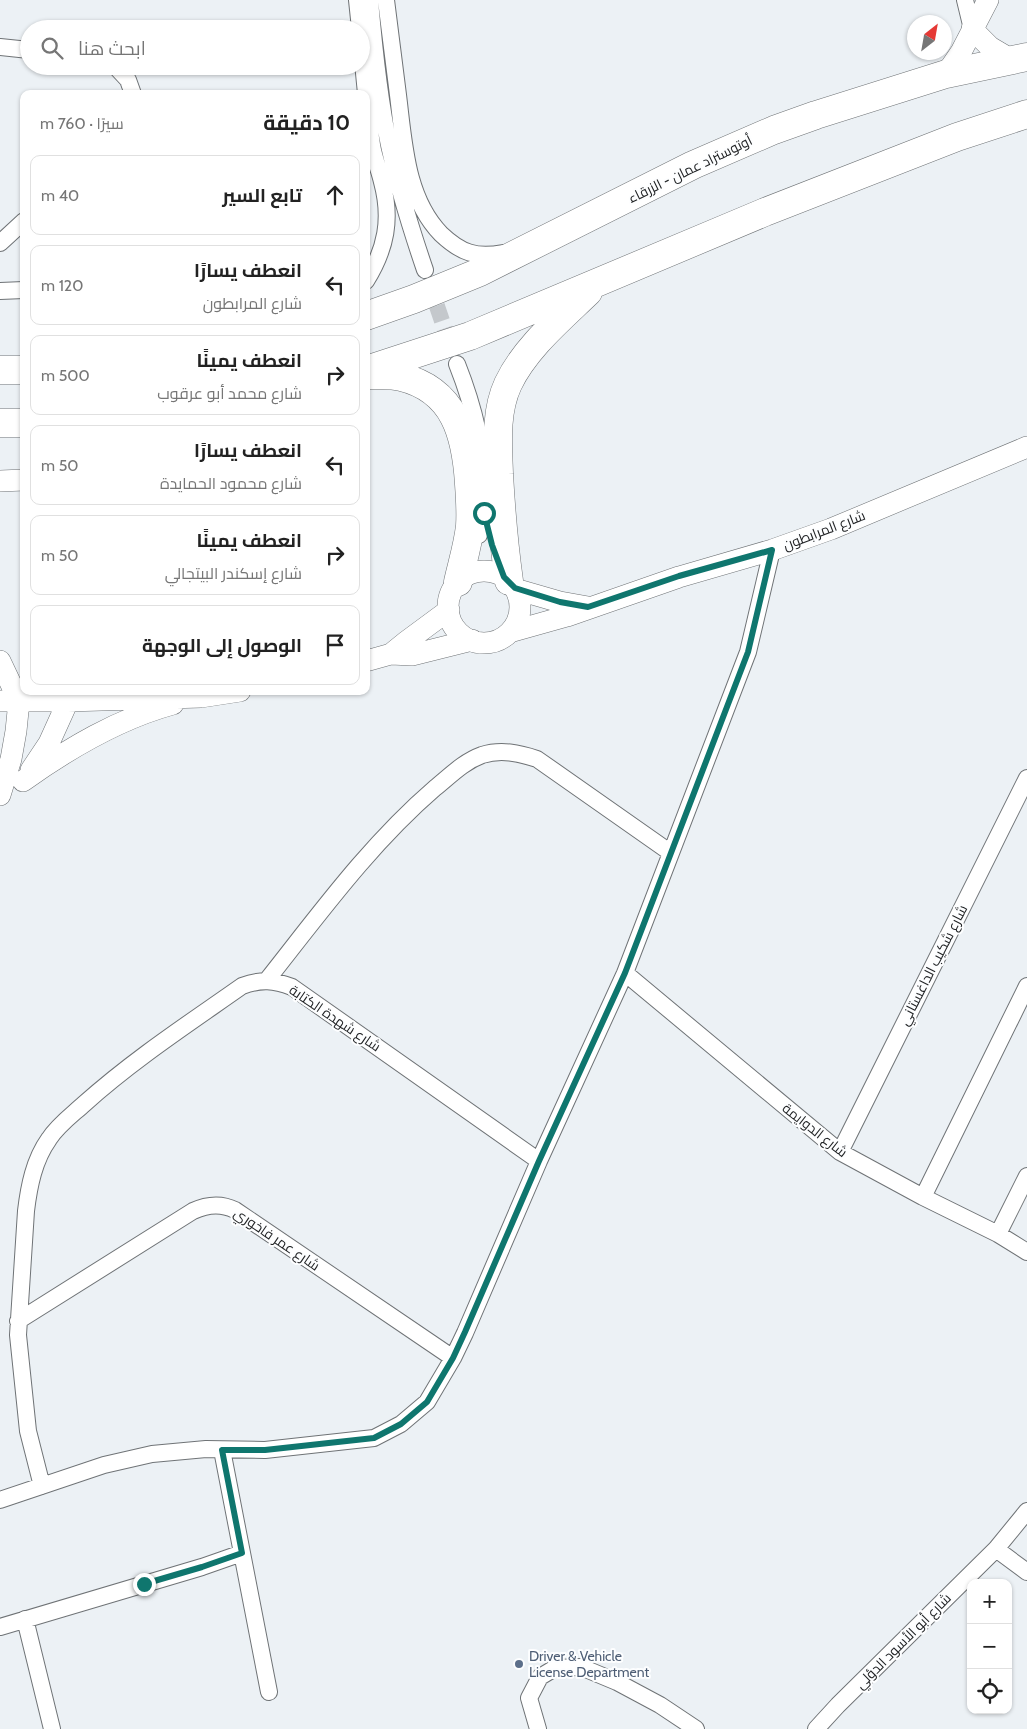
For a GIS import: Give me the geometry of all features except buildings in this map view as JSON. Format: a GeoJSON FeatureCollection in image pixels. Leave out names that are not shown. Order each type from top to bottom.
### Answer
{"type":"FeatureCollection","features":[{"type":"Feature","properties":{"kind":"highway","name":"أوتوستراد عمان - الزرقاء"},"geometry":{"type":"LineString","coordinates":[[370,315],[480,272],[532,248],[661,181],[733,147],[816,115],[946,74],[1019,58]]}},
{"type":"Feature","properties":{"kind":"highway"},"geometry":{"type":"LineString","coordinates":[[370,369],[470,336],[765,212],[957,137],[1027,114]]}},
{"type":"Feature","properties":{"kind":"highway"},"geometry":{"type":"LineString","coordinates":[[1000,123],[1027,124]]}},
{"type":"Feature","properties":{"kind":"highway"},"geometry":{"type":"LineString","coordinates":[[509,582],[502,528],[498,452],[498,423],[501,404],[513,375],[530,352],[559,320],[602,279]]}},
{"type":"Feature","properties":{"kind":"highway"},"geometry":{"type":"LineString","coordinates":[[0,370],[20,370]]}},
{"type":"Feature","properties":{"kind":"highway"},"geometry":{"type":"LineString","coordinates":[[370,375],[400,376],[429,389],[442,400],[460,426],[467,458],[470,512],[462,579]]}},
{"type":"Feature","properties":{"kind":"highway"},"geometry":{"type":"LineString","coordinates":[[0,423],[20,423]]}},
{"type":"Feature","properties":{"kind":"street"},"geometry":{"type":"LineString","coordinates":[[356,0],[359,20]]}},
{"type":"Feature","properties":{"kind":"street"},"geometry":{"type":"LineString","coordinates":[[370,0],[382,110],[388,143],[404,207],[425,270]]}},
{"type":"Feature","properties":{"kind":"street"},"geometry":{"type":"LineString","coordinates":[[386,0],[404,142],[413,187],[421,207],[434,226],[449,242],[467,254],[489,256],[532,248]]}},
{"type":"Feature","properties":{"kind":"street"},"geometry":{"type":"LineString","coordinates":[[965,0],[972,29],[990,47],[1019,58]]}},
{"type":"Feature","properties":{"kind":"street"},"geometry":{"type":"LineString","coordinates":[[946,74],[961,52],[988,0]]}},
{"type":"Feature","properties":{"kind":"street"},"geometry":{"type":"LineString","coordinates":[[0,47],[20,49]]}},
{"type":"Feature","properties":{"kind":"street"},"geometry":{"type":"LineString","coordinates":[[123,75],[128,80],[132,90]]}},
{"type":"Feature","properties":{"kind":"street"},"geometry":{"type":"LineString","coordinates":[[364,75],[366,90]]}},
{"type":"Feature","properties":{"kind":"street"},"geometry":{"type":"LineString","coordinates":[[370,127],[372,145],[387,202],[384,245],[370,275]]}},
{"type":"Feature","properties":{"kind":"street"},"geometry":{"type":"LineString","coordinates":[[0,243],[20,225]]}},
{"type":"Feature","properties":{"kind":"street"},"geometry":{"type":"LineString","coordinates":[[0,291],[20,290]]}},
{"type":"Feature","properties":{"kind":"street"},"geometry":{"type":"LineString","coordinates":[[456,364],[466,388],[483,460],[484,513],[492,545],[509,582],[520,599],[520,611],[517,622],[510,632],[499,640],[485,643],[472,640],[460,634],[452,623],[449,610],[451,595],[462,579],[478,540],[484,513]]}},
{"type":"Feature","properties":{"kind":"street","name":"شارع المرابطون"},"geometry":{"type":"LineString","coordinates":[[510,632],[558,618],[679,576],[772,550],[832,529],[1027,447]]}},
{"type":"Feature","properties":{"kind":"street"},"geometry":{"type":"LineString","coordinates":[[0,481],[20,480]]}},
{"type":"Feature","properties":{"kind":"street"},"geometry":{"type":"LineString","coordinates":[[0,1500],[104,1464],[128,1458],[176,1451],[265,1450],[374,1438],[401,1424],[427,1402],[453,1358],[539,1161],[625,973],[748,652],[772,550]]}},
{"type":"Feature","properties":{"kind":"street"},"geometry":{"type":"LineString","coordinates":[[462,579],[478,572],[492,572],[509,582]]}},
{"type":"Feature","properties":{"kind":"street","name":"شارع المرابطون"},"geometry":{"type":"LineString","coordinates":[[509,582],[560,602],[588,607]]}},
{"type":"Feature","properties":{"kind":"street"},"geometry":{"type":"LineString","coordinates":[[392,654],[406,641],[449,610]]}},
{"type":"Feature","properties":{"kind":"street"},"geometry":{"type":"LineString","coordinates":[[370,660],[392,654],[412,655],[472,640]]}},
{"type":"Feature","properties":{"kind":"street"},"geometry":{"type":"LineString","coordinates":[[0,661],[16,730],[11,759],[1,796]]}},
{"type":"Feature","properties":{"kind":"street"},"geometry":{"type":"LineString","coordinates":[[1,796],[55,758],[108,729],[163,707],[214,695]]}},
{"type":"Feature","properties":{"kind":"street"},"geometry":{"type":"LineString","coordinates":[[9,701],[201,697]]}},
{"type":"Feature","properties":{"kind":"street"},"geometry":{"type":"LineString","coordinates":[[23,781],[49,743],[68,701]]}},
{"type":"Feature","properties":{"kind":"street"},"geometry":{"type":"LineString","coordinates":[[267,980],[378,842],[450,775],[465,763],[482,755],[510,752],[538,759],[671,853]]}},
{"type":"Feature","properties":{"kind":"street"},"geometry":{"type":"LineString","coordinates":[[0,763],[1,796]]}},
{"type":"Feature","properties":{"kind":"street","name":"شارع شكيب الداغستاني"},"geometry":{"type":"LineString","coordinates":[[840,1152],[1027,778]]}},
{"type":"Feature","properties":{"kind":"street","name":"شارع الدوايمة"},"geometry":{"type":"LineString","coordinates":[[625,973],[840,1152],[923,1198],[998,1234],[1027,1252]]}},
{"type":"Feature","properties":{"kind":"street","name":"شارع شهدة الكتابة"},"geometry":{"type":"LineString","coordinates":[[42,1486],[25,1410],[18,1321],[28,1194],[43,1148],[57,1129],[135,1061],[242,986],[267,980],[280,982],[292,987],[539,1161]]}},
{"type":"Feature","properties":{"kind":"street"},"geometry":{"type":"LineString","coordinates":[[923,1198],[1027,986]]}},
{"type":"Feature","properties":{"kind":"street"},"geometry":{"type":"LineString","coordinates":[[998,1234],[1027,1176]]}},
{"type":"Feature","properties":{"kind":"street","name":"شارع عمر فاخوري"},"geometry":{"type":"LineString","coordinates":[[18,1321],[193,1211],[203,1206],[222,1205],[235,1210],[453,1358]]}},
{"type":"Feature","properties":{"kind":"street"},"geometry":{"type":"LineString","coordinates":[[222,1450],[269,1692]]}},
{"type":"Feature","properties":{"kind":"street","name":"شارع أبو الأسود الدؤلي"},"geometry":{"type":"LineString","coordinates":[[838,1705],[996,1549],[1027,1511]]}},
{"type":"Feature","properties":{"kind":"street"},"geometry":{"type":"LineString","coordinates":[[996,1549],[1027,1572]]}},
{"type":"Feature","properties":{"kind":"street"},"geometry":{"type":"LineString","coordinates":[[0,1627],[202,1567],[242,1553]]}},
{"type":"Feature","properties":{"kind":"street"},"geometry":{"type":"LineString","coordinates":[[25,1619],[52,1729]]}},
{"type":"Feature","properties":{"kind":"street"},"geometry":{"type":"LineString","coordinates":[[538,1729],[529,1698],[540,1677],[555,1668],[581,1667],[617,1682],[696,1729]]}},
{"type":"Feature","properties":{"kind":"street"},"geometry":{"type":"LineString","coordinates":[[804,1729],[838,1705]]}},
{"type":"Feature","properties":{"kind":"street"},"geometry":{"type":"LineString","coordinates":[[816,1729],[838,1705]]}},
{"type":"Feature","properties":{"kind":"tunnel"},"geometry":{"type":"LineString","coordinates":[[429,283],[452,350]]}},
{"type":"Feature","properties":{"kind":"place","name":"Driver & Vehicle License Department"},"geometry":{"type":"Point","coordinates":[519,1664]}},
{"type":"Feature","properties":{"kind":"route"},"geometry":{"type":"LineString","coordinates":[[144,1584],[242,1553],[222,1450],[265,1450],[374,1438],[401,1424],[427,1402],[453,1358],[465,1332],[539,1161],[625,973],[748,652],[772,550],[679,576],[588,607],[560,602],[515,588],[504,577],[492,545],[484,513]]}}]}
